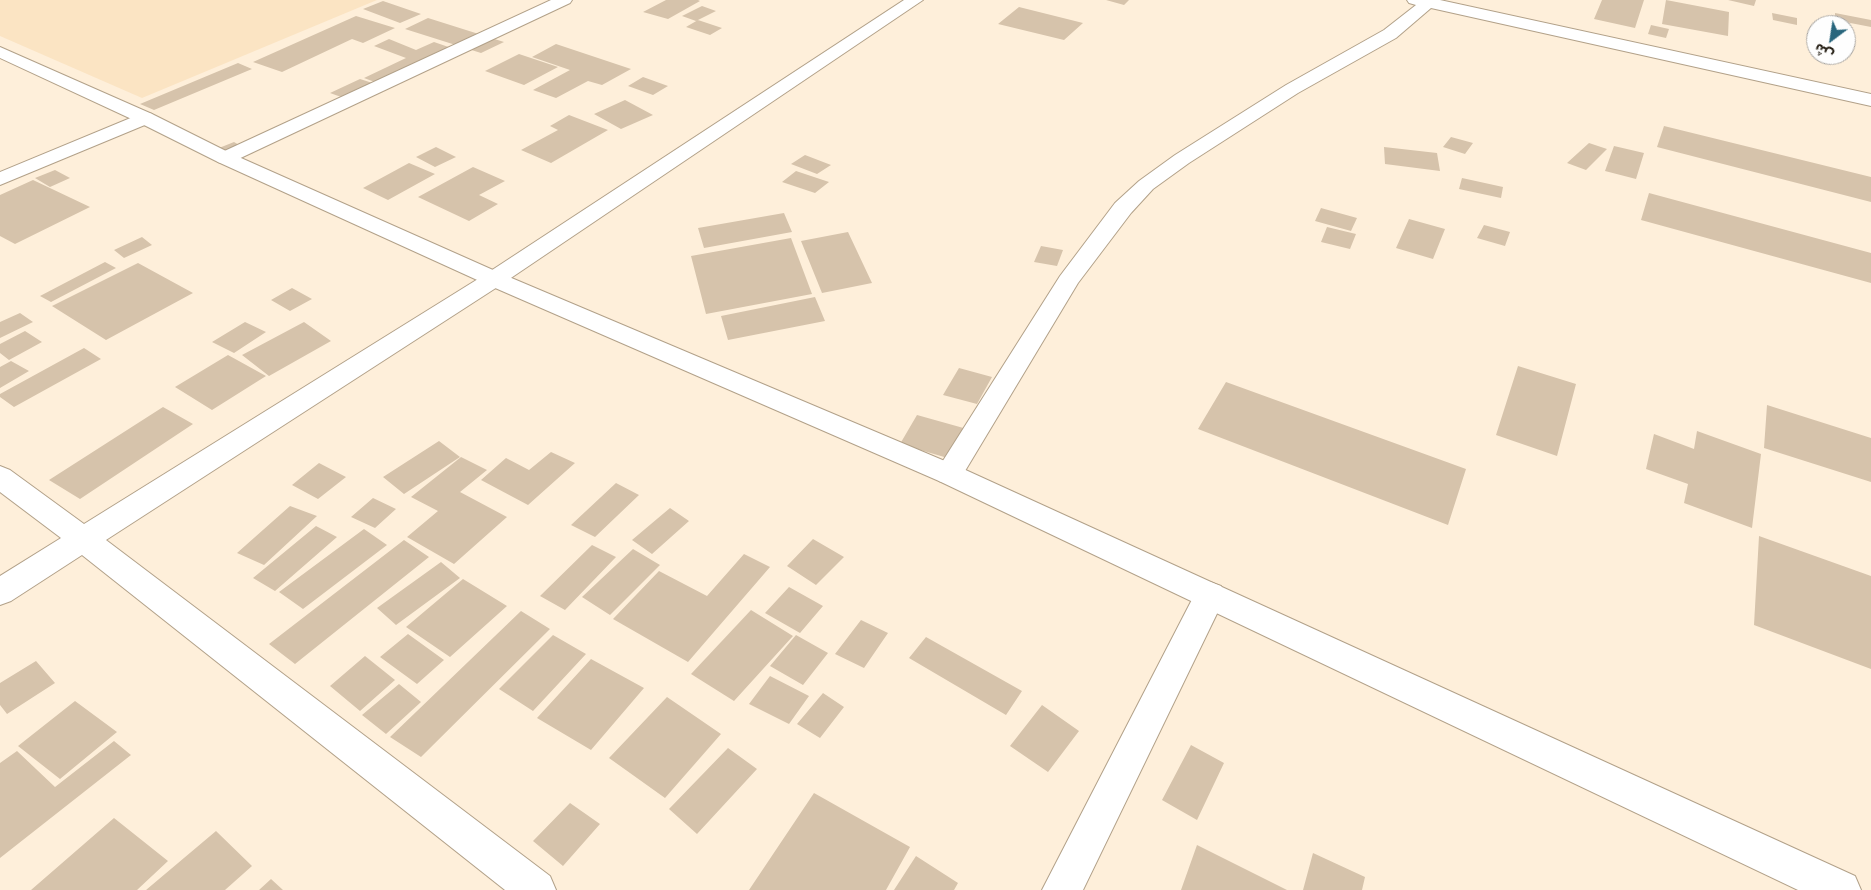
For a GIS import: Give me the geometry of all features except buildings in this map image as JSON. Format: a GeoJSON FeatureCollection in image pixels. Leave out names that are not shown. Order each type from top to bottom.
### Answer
{"type":"FeatureCollection","features":[{"type":"Feature","properties":{"kind":"street"},"geometry":{"type":"LineString","coordinates":[[225,158],[564,0]]}},
{"type":"Feature","properties":{"kind":"street"},"geometry":{"type":"LineString","coordinates":[[0,592],[494,279],[915,0]]}},
{"type":"Feature","properties":{"kind":"street"},"geometry":{"type":"LineString","coordinates":[[949,474],[1068,281],[1123,208],[1140,191],[1182,159],[1292,89],[1390,34],[1426,1],[1871,100]]}},
{"type":"Feature","properties":{"kind":"street"},"geometry":{"type":"LineString","coordinates":[[0,52],[145,118],[225,158],[494,279],[949,474],[1841,890]]}},
{"type":"Feature","properties":{"kind":"street"},"geometry":{"type":"LineString","coordinates":[[0,179],[145,118]]}},
{"type":"Feature","properties":{"kind":"street"},"geometry":{"type":"LineString","coordinates":[[0,477],[83,539],[536,890]]}},
{"type":"Feature","properties":{"kind":"street"},"geometry":{"type":"LineString","coordinates":[[1062,890],[1210,595]]}},
{"type":"Feature","properties":{"kind":"shaded area"},"geometry":{"type":"Polygon","coordinates":[[[0,0],[377,0],[142,98],[0,36],[0,0]]]}}]}
